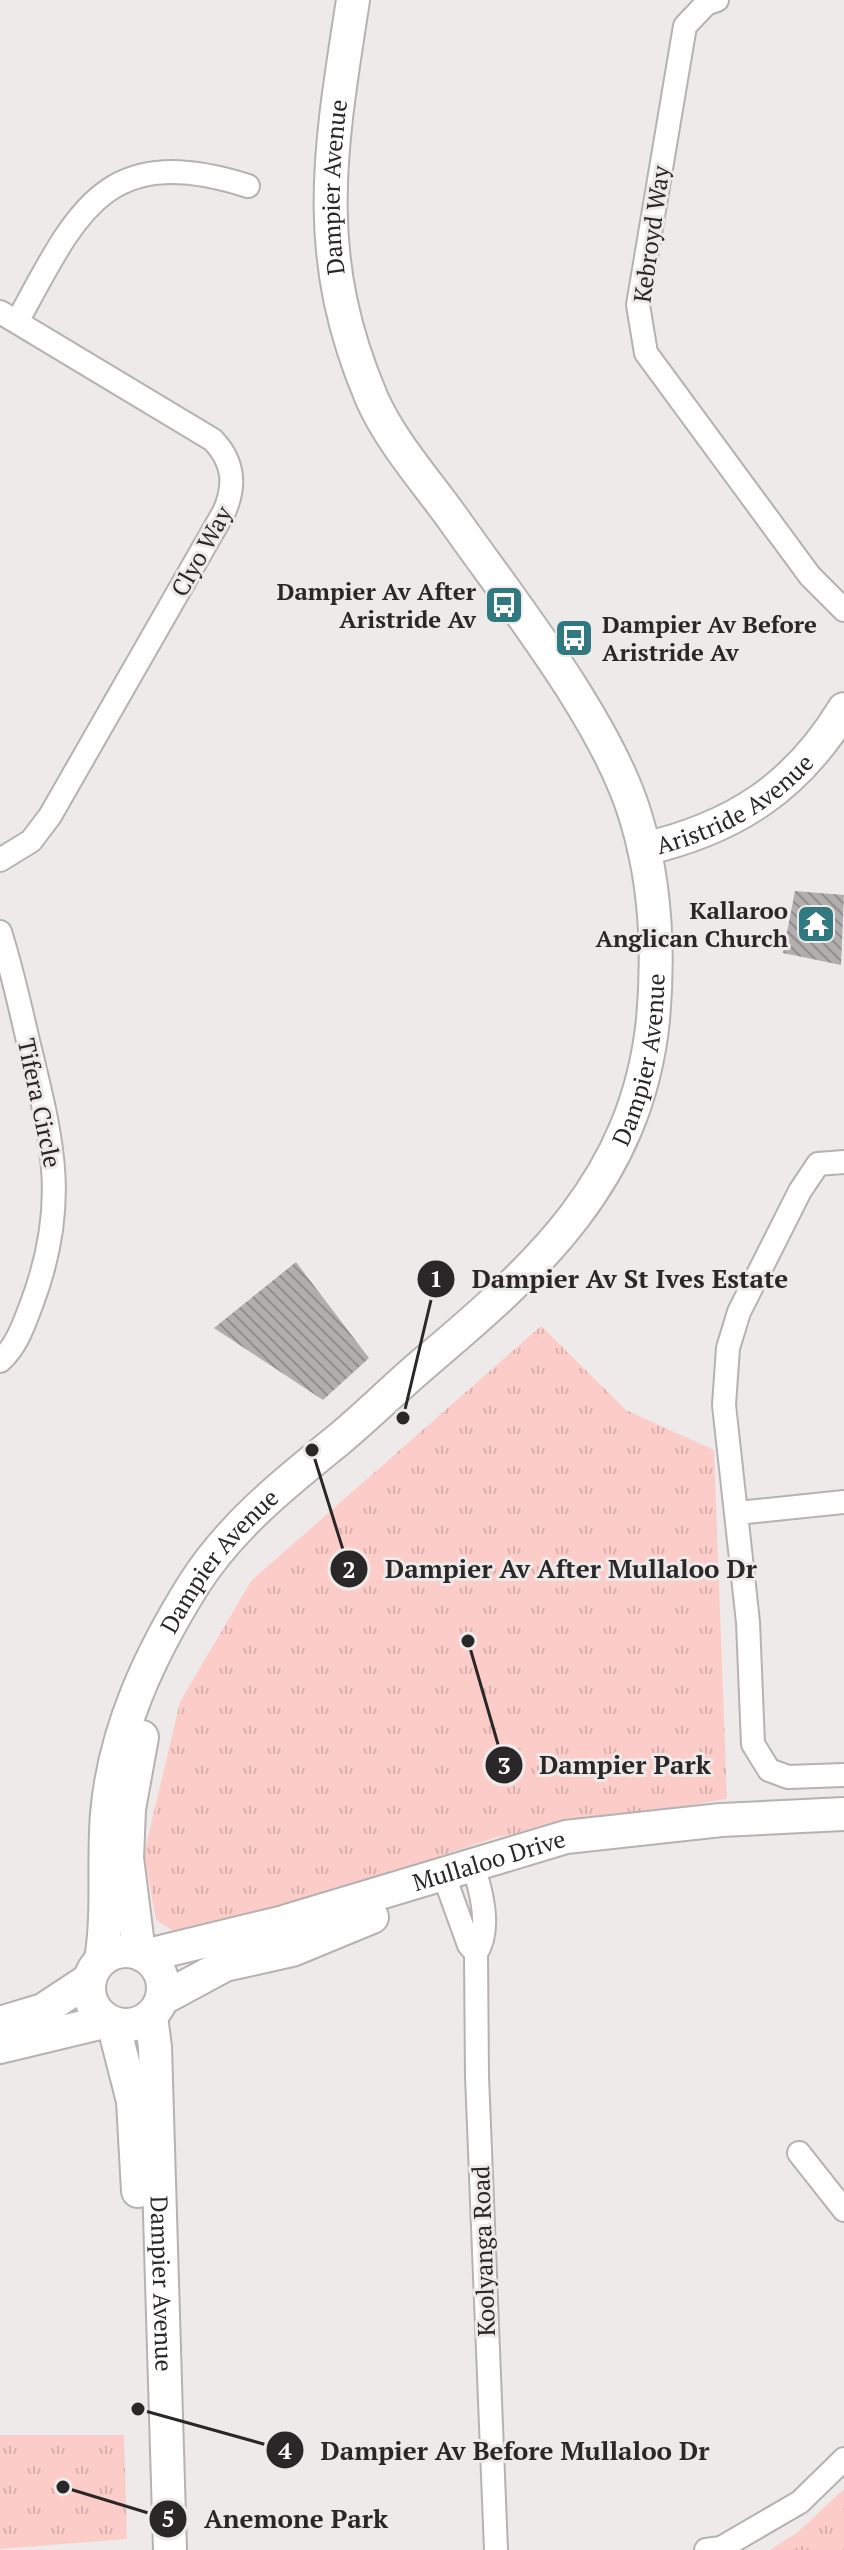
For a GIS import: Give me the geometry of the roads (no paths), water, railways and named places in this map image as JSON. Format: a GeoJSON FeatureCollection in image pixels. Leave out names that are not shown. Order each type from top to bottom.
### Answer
{"type":"FeatureCollection","features":[{"type":"Feature","properties":{"kind":"main road","name":"Dampier Avenue"},"geometry":{"type":"LineString","coordinates":[[96,1970],[105,1934],[107,1816],[116,1752],[130,1708],[166,1632],[221,1545],[264,1502],[489,1311],[548,1252],[602,1176],[633,1108],[652,1024],[657,951],[654,847],[597,733],[553,662],[374,404],[355,352],[340,300],[329,216],[329,160],[353,0]]}},
{"type":"Feature","properties":{"kind":"main road","name":"Dampier Avenue"},"geometry":{"type":"LineString","coordinates":[[141,1955],[127,1858],[134,1776],[147,1715],[194,1616],[239,1553],[278,1513],[536,1292],[584,1237],[611,1197],[636,1149],[657,1092],[674,1011],[675,914],[625,743],[571,657],[422,446],[382,376],[359,302],[347,210],[348,163],[372,0]]}},
{"type":"Feature","properties":{"kind":"main road","name":"Aristride Avenue"},"geometry":{"type":"LineString","coordinates":[[654,847],[709,830],[781,786],[805,765],[844,709]]}},
{"type":"Feature","properties":{"kind":"main road","name":"Mullaloo Drive"},"geometry":{"type":"LineString","coordinates":[[156,2008],[225,1965],[292,1950],[461,1877],[566,1837],[635,1827],[844,1814]]}},
{"type":"Feature","properties":{"kind":"main road","name":"Mullaloo Drive"},"geometry":{"type":"LineString","coordinates":[[141,1955],[461,1877],[603,1849],[744,1837],[844,1834]]}},
{"type":"Feature","properties":{"kind":"main road"},"geometry":{"type":"LineString","coordinates":[[0,2023],[43,2010],[122,1951],[141,1955],[161,1975],[156,2008],[133,2025],[110,2022],[0,2047]]}},
{"type":"Feature","properties":{"kind":"main road"},"geometry":{"type":"LineString","coordinates":[[96,1970],[92,2003],[110,2022]]}},
{"type":"Feature","properties":{"kind":"main road","name":"Dampier Avenue"},"geometry":{"type":"LineString","coordinates":[[156,2008],[170,2550]]}},
{"type":"Feature","properties":{"kind":"main road","name":"Dampier Avenue"},"geometry":{"type":"LineString","coordinates":[[110,2022],[133,2101],[151,2550]]}},
{"type":"Feature","properties":{"kind":"street","name":"Kebroyd Way"},"geometry":{"type":"LineString","coordinates":[[717,0],[706,4],[685,26],[638,305],[646,353],[810,576],[844,610]]}},
{"type":"Feature","properties":{"kind":"street"},"geometry":{"type":"LineString","coordinates":[[8,317],[71,224],[110,189],[135,177],[176,171],[208,173],[248,186]]}},
{"type":"Feature","properties":{"kind":"street","name":"Clyo Way"},"geometry":{"type":"LineString","coordinates":[[0,860],[31,841],[50,816],[224,512],[233,479],[224,451],[213,440],[8,317]]}},
{"type":"Feature","properties":{"kind":"street","name":"Tifera Circle"},"geometry":{"type":"LineString","coordinates":[[0,932],[51,1137],[56,1191],[49,1245],[37,1289],[15,1344],[0,1361]]}},
{"type":"Feature","properties":{"kind":"street"},"geometry":{"type":"LineString","coordinates":[[844,1162],[818,1164],[800,1191],[739,1312],[731,1336],[724,1405],[738,1513],[753,1744],[769,1770],[788,1777],[844,1775]]}},
{"type":"Feature","properties":{"kind":"street"},"geometry":{"type":"LineString","coordinates":[[738,1513],[844,1502]]}},
{"type":"Feature","properties":{"kind":"street","name":"Koolyanga Road"},"geometry":{"type":"LineString","coordinates":[[461,1877],[482,1926],[482,1945],[476,1953],[477,2091],[496,2550]]}},
{"type":"Feature","properties":{"kind":"street"},"geometry":{"type":"LineString","coordinates":[[799,2153],[844,2210]]}},
{"type":"Feature","properties":{"kind":"street"},"geometry":{"type":"LineString","coordinates":[[706,2550],[721,2548],[800,2502],[844,2459]]}},
{"type":"Feature","properties":{"kind":"place","name":"Dampier Av After Aristride Av"},"geometry":{"type":"Point","coordinates":[504,605]}},
{"type":"Feature","properties":{"kind":"place","name":"Dampier Av Before Aristride Av"},"geometry":{"type":"Point","coordinates":[574,638]}},
{"type":"Feature","properties":{"kind":"place","name":"Kallaroo Anglican Church"},"geometry":{"type":"Point","coordinates":[816,924]}},
{"type":"Feature","properties":{"kind":"place","name":"Dampier Av St Ives Estate"},"geometry":{"type":"Point","coordinates":[403,1418]}},
{"type":"Feature","properties":{"kind":"place","name":"Dampier Av After Mullaloo Dr"},"geometry":{"type":"Point","coordinates":[312,1450]}},
{"type":"Feature","properties":{"kind":"place","name":"Dampier Park"},"geometry":{"type":"Point","coordinates":[468,1641]}},
{"type":"Feature","properties":{"kind":"place","name":"Dampier Av Before Mullaloo Dr"},"geometry":{"type":"Point","coordinates":[138,2409]}},
{"type":"Feature","properties":{"kind":"place","name":"Anemone Park"},"geometry":{"type":"Point","coordinates":[63,2487]}}]}
